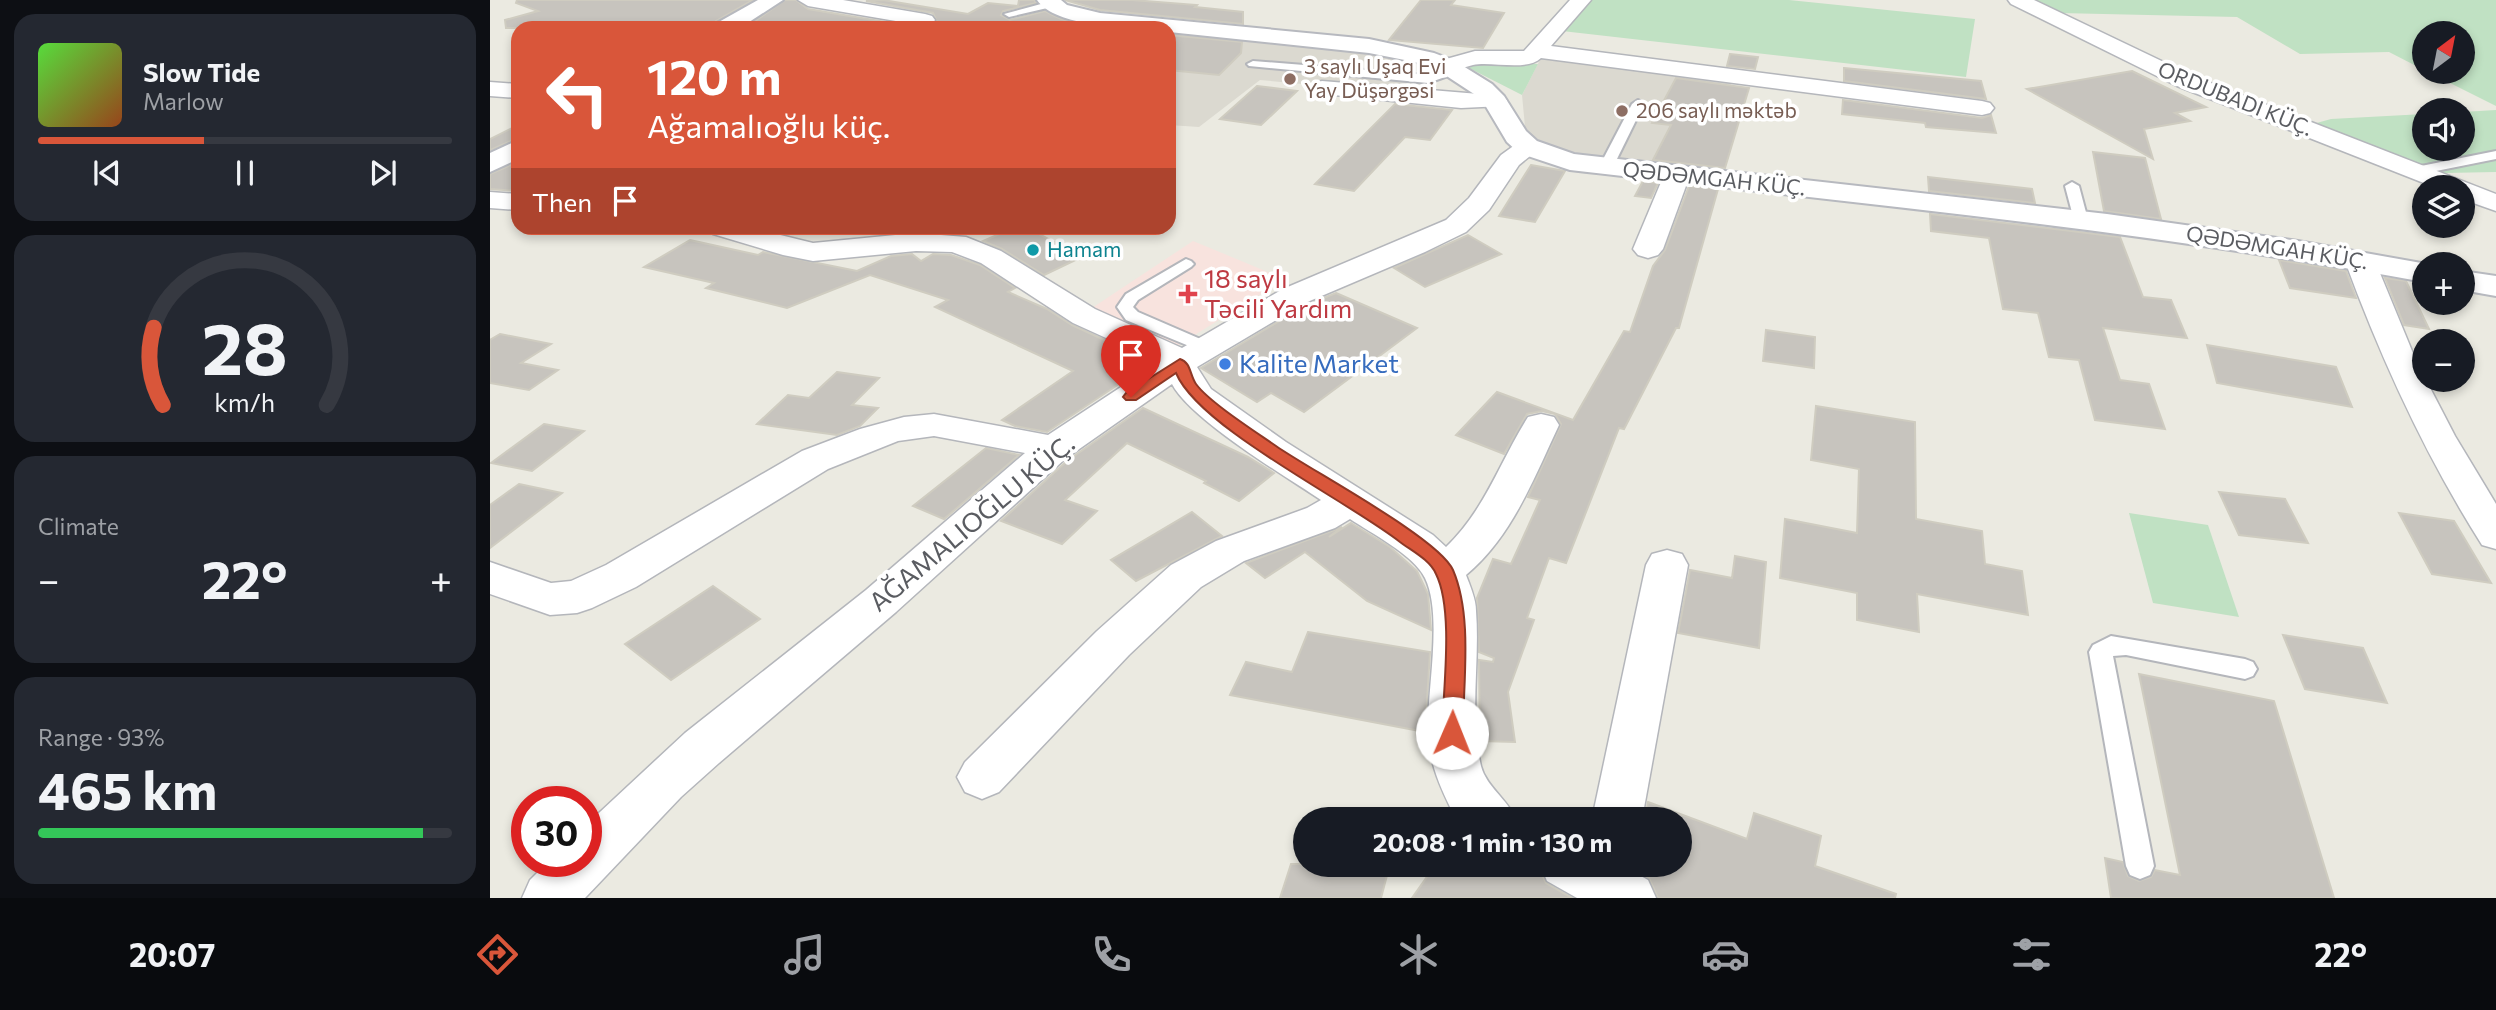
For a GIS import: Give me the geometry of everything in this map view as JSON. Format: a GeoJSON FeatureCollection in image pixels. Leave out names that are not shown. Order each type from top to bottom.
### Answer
{"type":"FeatureCollection","features":[{"type":"Feature","properties":{"kind":"street"},"geometry":{"type":"LineString","coordinates":[[737,21],[773,0]]}},
{"type":"Feature","properties":{"kind":"street"},"geometry":{"type":"LineString","coordinates":[[808,0],[925,20]]}},
{"type":"Feature","properties":{"kind":"street"},"geometry":{"type":"LineString","coordinates":[[1451,68],[1475,58],[1523,58],[1536,51],[1581,0]]}},
{"type":"Feature","properties":{"kind":"street","name":"ORDUBADI KÜÇ."},"geometry":{"type":"LineString","coordinates":[[2018,0],[2185,81],[2426,175]]}},
{"type":"Feature","properties":{"kind":"street"},"geometry":{"type":"LineString","coordinates":[[1050,2],[1071,13],[1119,21]]}},
{"type":"Feature","properties":{"kind":"street"},"geometry":{"type":"LineString","coordinates":[[602,845],[702,748],[881,601],[1052,450],[1193,356],[1294,296],[1456,226],[1479,204],[1510,160],[1528,147],[1516,136],[1495,100],[1451,68],[1392,49],[1176,27]]}},
{"type":"Feature","properties":{"kind":"street"},"geometry":{"type":"LineString","coordinates":[[1536,51],[1982,108]]}},
{"type":"Feature","properties":{"kind":"street"},"geometry":{"type":"LineString","coordinates":[[1322,88],[1461,101],[1495,100]]}},
{"type":"Feature","properties":{"kind":"street"},"geometry":{"type":"LineString","coordinates":[[490,89],[511,90]]}},
{"type":"Feature","properties":{"kind":"street","name":"QƏDƏMGAH KÜÇ."},"geometry":{"type":"LineString","coordinates":[[1528,147],[1555,159],[2220,238],[2412,271]]}},
{"type":"Feature","properties":{"kind":"street"},"geometry":{"type":"LineString","coordinates":[[490,164],[511,152]]}},
{"type":"Feature","properties":{"kind":"street"},"geometry":{"type":"LineString","coordinates":[[1648,249],[1677,175]]}},
{"type":"Feature","properties":{"kind":"street"},"geometry":{"type":"LineString","coordinates":[[2475,195],[2496,203]]}},
{"type":"Feature","properties":{"kind":"street"},"geometry":{"type":"LineString","coordinates":[[490,200],[511,202]]}},
{"type":"Feature","properties":{"kind":"street"},"geometry":{"type":"LineString","coordinates":[[746,235],[813,252],[947,235]]}},
{"type":"Feature","properties":{"kind":"street"},"geometry":{"type":"LineString","coordinates":[[957,235],[1067,306],[1167,351],[1193,356]]}},
{"type":"Feature","properties":{"kind":"street"},"geometry":{"type":"LineString","coordinates":[[2360,261],[2390,343],[2421,407],[2470,496],[2496,535]]}},
{"type":"Feature","properties":{"kind":"street"},"geometry":{"type":"LineString","coordinates":[[2475,282],[2496,286]]}},
{"type":"Feature","properties":{"kind":"street"},"geometry":{"type":"LineString","coordinates":[[1193,356],[1190,387],[1199,397],[1273,452],[1419,545],[1444,570],[1455,608],[1452,733],[1458,773],[1468,794],[1480,807]]}},
{"type":"Feature","properties":{"kind":"street"},"geometry":{"type":"LineString","coordinates":[[490,578],[550,599],[577,597],[621,576],[815,460],[848,446],[919,425],[934,425],[1031,442],[1052,450]]}},
{"type":"Feature","properties":{"kind":"street"},"geometry":{"type":"LineString","coordinates":[[1444,570],[1463,558],[1482,537],[1541,425]]}},
{"type":"Feature","properties":{"kind":"street"},"geometry":{"type":"LineString","coordinates":[[982,777],[1113,643],[1186,576],[1230,551],[1321,518],[1351,501]]}},
{"type":"Feature","properties":{"kind":"street"},"geometry":{"type":"LineString","coordinates":[[1619,807],[1667,565]]}},
{"type":"Feature","properties":{"kind":"street"},"geometry":{"type":"LineString","coordinates":[[549,898],[570,877]]}},
{"type":"Feature","properties":{"kind":"lane"},"geometry":{"type":"LineString","coordinates":[[1009,14],[1050,2]]}},
{"type":"Feature","properties":{"kind":"lane"},"geometry":{"type":"LineString","coordinates":[[1253,64],[1428,79],[1451,68]]}},
{"type":"Feature","properties":{"kind":"lane"},"geometry":{"type":"LineString","coordinates":[[1606,166],[1638,104]]}},
{"type":"Feature","properties":{"kind":"lane"},"geometry":{"type":"LineString","coordinates":[[2416,171],[2496,155]]}},
{"type":"Feature","properties":{"kind":"lane"},"geometry":{"type":"LineString","coordinates":[[2072,186],[2081,220]]}},
{"type":"Feature","properties":{"kind":"lane"},"geometry":{"type":"LineString","coordinates":[[1186,264],[1132,298],[1125,307],[1132,316],[1193,356]]}},
{"type":"Feature","properties":{"kind":"lane"},"geometry":{"type":"LineString","coordinates":[[2140,866],[2101,652],[2111,645],[2126,646],[2245,669]]}},
{"type":"Feature","properties":{"kind":"shaded area","name":"3 saylı Uşaq Evi Yay Düşərgəsi"},"geometry":{"type":"Polygon","coordinates":[[[1176,31],[1400,56],[1420,67],[1399,93],[1260,80],[1199,127],[1176,125],[1176,31]]]}},
{"type":"Feature","properties":{"kind":"shaded area","name":"206 saylı məktəb"},"geometry":{"type":"Polygon","coordinates":[[[1543,54],[1733,79],[1697,168],[1570,152],[1544,144],[1525,127],[1522,95],[1543,54]]]}},
{"type":"Feature","properties":{"kind":"shaded area","name":"18 saylı Təcili Yardım"},"geometry":{"type":"Polygon","coordinates":[[[1193,241],[1285,279],[1177,346],[1092,308],[1193,241]]]}},
{"type":"Feature","properties":{"kind":"green space"},"geometry":{"type":"Polygon","coordinates":[[[1589,0],[1789,0],[1975,19],[1966,77],[1562,31],[1589,0]]]}},
{"type":"Feature","properties":{"kind":"green space"},"geometry":{"type":"Polygon","coordinates":[[[2035,0],[2496,0],[2496,106],[2452,84],[2475,84],[2475,21],[2412,21],[2412,64],[2389,52],[2300,54],[2237,17],[2059,13],[2035,0]]]}},
{"type":"Feature","properties":{"kind":"green space"},"geometry":{"type":"Polygon","coordinates":[[[1476,64],[1538,64],[1522,95],[1469,68],[1476,64]]]}},
{"type":"Feature","properties":{"kind":"green space"},"geometry":{"type":"Polygon","coordinates":[[[2496,110],[2496,172],[2445,173],[2413,161],[2475,161],[2475,111],[2496,110]]]}},
{"type":"Feature","properties":{"kind":"green space"},"geometry":{"type":"Polygon","coordinates":[[[2412,115],[2412,161],[2313,124],[2331,119],[2412,115]]]}},
{"type":"Feature","properties":{"kind":"green space"},"geometry":{"type":"Polygon","coordinates":[[[2129,513],[2208,525],[2239,617],[2153,603],[2129,513]]]}},
{"type":"Feature","properties":{"kind":"building"},"geometry":{"type":"Polygon","coordinates":[[[517,0],[753,0],[716,21],[511,21],[511,28],[506,28],[505,20],[538,11],[516,3],[517,0]]]}},
{"type":"Feature","properties":{"kind":"building"},"geometry":{"type":"Polygon","coordinates":[[[785,0],[796,0],[808,9],[879,21],[755,21],[785,0]]]}},
{"type":"Feature","properties":{"kind":"building"},"geometry":{"type":"Polygon","coordinates":[[[883,0],[968,14],[988,3],[1018,6],[1019,0],[1034,0],[1036,3],[1003,11],[1001,15],[1010,20],[1045,11],[1070,21],[937,21],[933,13],[866,1],[883,0]]]}},
{"type":"Feature","properties":{"kind":"building"},"geometry":{"type":"Polygon","coordinates":[[[1065,0],[1132,0],[1197,5],[1195,7],[1243,12],[1243,24],[1100,10],[1065,0]]]}},
{"type":"Feature","properties":{"kind":"building"},"geometry":{"type":"Polygon","coordinates":[[[1421,0],[1455,0],[1451,5],[1504,13],[1483,48],[1389,40],[1421,0]]]}},
{"type":"Feature","properties":{"kind":"building"},"geometry":{"type":"Polygon","coordinates":[[[1176,36],[1242,42],[1241,53],[1219,75],[1176,71],[1176,36]]]}},
{"type":"Feature","properties":{"kind":"building"},"geometry":{"type":"Polygon","coordinates":[[[1730,54],[1758,57],[1755,69],[1727,66],[1730,54]]]}},
{"type":"Feature","properties":{"kind":"building"},"geometry":{"type":"Polygon","coordinates":[[[1844,68],[1981,81],[1986,99],[1844,81],[1844,68]]]}},
{"type":"Feature","properties":{"kind":"building"},"geometry":{"type":"Polygon","coordinates":[[[2132,71],[2206,107],[2175,113],[2190,121],[2144,129],[2153,159],[2027,89],[2132,71]]]}},
{"type":"Feature","properties":{"kind":"building"},"geometry":{"type":"Polygon","coordinates":[[[1676,78],[1749,88],[1725,168],[1653,160],[1671,125],[1652,123],[1676,78]]]}},
{"type":"Feature","properties":{"kind":"building"},"geometry":{"type":"Polygon","coordinates":[[[1257,86],[1297,91],[1261,125],[1220,119],[1257,86]]]}},
{"type":"Feature","properties":{"kind":"building"},"geometry":{"type":"Polygon","coordinates":[[[1843,100],[1982,118],[1991,115],[1996,133],[1926,127],[1925,123],[1842,114],[1843,100]]]}},
{"type":"Feature","properties":{"kind":"building"},"geometry":{"type":"Polygon","coordinates":[[[1395,104],[1452,110],[1430,140],[1405,137],[1354,191],[1315,184],[1395,104]]]}},
{"type":"Feature","properties":{"kind":"building"},"geometry":{"type":"Polygon","coordinates":[[[511,128],[511,141],[490,150],[490,139],[511,128]]]}},
{"type":"Feature","properties":{"kind":"building"},"geometry":{"type":"Polygon","coordinates":[[[2093,152],[2145,158],[2161,219],[2104,211],[2093,152]]]}},
{"type":"Feature","properties":{"kind":"building"},"geometry":{"type":"Polygon","coordinates":[[[511,165],[511,190],[490,189],[490,174],[511,165]]]}},
{"type":"Feature","properties":{"kind":"building"},"geometry":{"type":"Polygon","coordinates":[[[1531,165],[1565,171],[1535,222],[1499,216],[1531,165]]]}},
{"type":"Feature","properties":{"kind":"building"},"geometry":{"type":"Polygon","coordinates":[[[1928,177],[2032,189],[2035,203],[1929,191],[1928,177]]]}},
{"type":"Feature","properties":{"kind":"building"},"geometry":{"type":"Polygon","coordinates":[[[1643,181],[1658,183],[1651,198],[1635,196],[1643,181]]]}},
{"type":"Feature","properties":{"kind":"building"},"geometry":{"type":"Polygon","coordinates":[[[1689,186],[1718,189],[1679,328],[1676,328],[1624,429],[1619,428],[1566,563],[1549,558],[1527,618],[1534,620],[1508,692],[1515,742],[1480,741],[1479,660],[1493,662],[1494,658],[1479,652],[1477,598],[1493,559],[1511,564],[1540,500],[1528,497],[1561,424],[1555,414],[1542,411],[1527,414],[1504,454],[1456,435],[1497,392],[1573,420],[1624,331],[1630,332],[1653,266],[1665,250],[1689,186]]]}},
{"type":"Feature","properties":{"kind":"building"},"geometry":{"type":"Polygon","coordinates":[[[1930,214],[2120,237],[2143,297],[2171,300],[2187,338],[2103,328],[2120,380],[2149,384],[2165,429],[2095,420],[2079,360],[2049,357],[2038,313],[2003,309],[1989,238],[1931,231],[1930,214]]]}},
{"type":"Feature","properties":{"kind":"building"},"geometry":{"type":"Polygon","coordinates":[[[997,235],[1041,235],[1082,257],[1044,275],[1002,249],[983,241],[997,235]]]}},
{"type":"Feature","properties":{"kind":"building"},"geometry":{"type":"Polygon","coordinates":[[[1468,235],[1501,254],[1425,287],[1394,268],[1468,235]]]}},
{"type":"Feature","properties":{"kind":"building"},"geometry":{"type":"Polygon","coordinates":[[[690,240],[758,255],[763,252],[857,271],[891,256],[912,254],[921,261],[933,254],[951,255],[980,265],[1015,288],[1008,292],[1152,362],[1047,432],[1015,426],[1002,420],[1073,371],[935,307],[948,300],[870,275],[787,308],[706,288],[714,283],[644,267],[690,240]]]}},
{"type":"Feature","properties":{"kind":"building"},"geometry":{"type":"Polygon","coordinates":[[[2279,260],[2346,271],[2356,298],[2290,288],[2279,260]]]}},
{"type":"Feature","properties":{"kind":"building"},"geometry":{"type":"Polygon","coordinates":[[[2385,278],[2406,281],[2412,294],[2412,315],[2422,315],[2429,329],[2404,325],[2385,278]]]}},
{"type":"Feature","properties":{"kind":"building"},"geometry":{"type":"Polygon","coordinates":[[[1336,293],[1417,328],[1304,412],[1271,393],[1257,402],[1201,368],[1306,305],[1336,293]]]}},
{"type":"Feature","properties":{"kind":"building"},"geometry":{"type":"Polygon","coordinates":[[[1766,330],[1815,337],[1814,368],[1763,361],[1766,330]]]}},
{"type":"Feature","properties":{"kind":"building"},"geometry":{"type":"Polygon","coordinates":[[[500,334],[551,344],[521,363],[558,370],[529,390],[490,383],[490,340],[500,334]]]}},
{"type":"Feature","properties":{"kind":"building"},"geometry":{"type":"Polygon","coordinates":[[[2207,345],[2336,367],[2352,407],[2217,383],[2207,345]]]}},
{"type":"Feature","properties":{"kind":"building"},"geometry":{"type":"Polygon","coordinates":[[[837,372],[879,378],[852,405],[878,408],[860,426],[837,435],[757,424],[788,395],[809,398],[837,372]]]}},
{"type":"Feature","properties":{"kind":"building"},"geometry":{"type":"Polygon","coordinates":[[[1816,406],[1915,422],[1916,519],[1982,531],[1985,564],[2022,571],[2028,615],[1917,594],[1919,632],[1857,620],[1857,593],[1780,578],[1785,519],[1857,533],[1859,469],[1811,460],[1816,406]]]}},
{"type":"Feature","properties":{"kind":"building"},"geometry":{"type":"Polygon","coordinates":[[[1143,408],[1248,457],[1274,473],[1239,501],[1204,483],[1206,481],[1127,443],[1065,500],[1097,511],[1062,544],[1001,521],[1067,461],[1143,408]]]}},
{"type":"Feature","properties":{"kind":"building"},"geometry":{"type":"Polygon","coordinates":[[[544,424],[584,431],[532,471],[491,463],[544,424]]]}},
{"type":"Feature","properties":{"kind":"building"},"geometry":{"type":"Polygon","coordinates":[[[986,448],[1019,455],[944,519],[913,506],[986,448]]]}},
{"type":"Feature","properties":{"kind":"building"},"geometry":{"type":"Polygon","coordinates":[[[519,484],[562,493],[490,548],[490,505],[519,484]]]}},
{"type":"Feature","properties":{"kind":"building"},"geometry":{"type":"Polygon","coordinates":[[[2219,492],[2285,499],[2308,543],[2239,535],[2219,492]]]}},
{"type":"Feature","properties":{"kind":"building"},"geometry":{"type":"Polygon","coordinates":[[[1192,512],[1222,536],[1136,581],[1111,560],[1192,512]]]}},
{"type":"Feature","properties":{"kind":"building"},"geometry":{"type":"Polygon","coordinates":[[[2399,513],[2454,521],[2491,583],[2432,574],[2399,513]]]}},
{"type":"Feature","properties":{"kind":"building"},"geometry":{"type":"Polygon","coordinates":[[[1351,523],[1390,547],[1417,571],[1428,594],[1431,630],[1367,601],[1305,552],[1265,578],[1246,563],[1342,527],[1329,537],[1351,523]]]}},
{"type":"Feature","properties":{"kind":"building"},"geometry":{"type":"Polygon","coordinates":[[[1735,556],[1766,562],[1759,648],[1678,633],[1690,570],[1732,578],[1735,556]]]}},
{"type":"Feature","properties":{"kind":"building"},"geometry":{"type":"Polygon","coordinates":[[[713,586],[760,619],[671,680],[625,644],[713,586]]]}},
{"type":"Feature","properties":{"kind":"building"},"geometry":{"type":"Polygon","coordinates":[[[1308,632],[1430,652],[1425,732],[1230,695],[1246,662],[1292,672],[1308,632]]]}},
{"type":"Feature","properties":{"kind":"building"},"geometry":{"type":"Polygon","coordinates":[[[2283,635],[2363,648],[2387,703],[2305,689],[2283,635]]]}},
{"type":"Feature","properties":{"kind":"building"},"geometry":{"type":"Polygon","coordinates":[[[2139,674],[2274,701],[2334,898],[2111,898],[2105,858],[2123,862],[2128,876],[2139,881],[2151,877],[2155,870],[2180,875],[2139,674]]]}},
{"type":"Feature","properties":{"kind":"building"},"geometry":{"type":"Polygon","coordinates":[[[1648,802],[1661,807],[1647,807],[1648,802]]]}},
{"type":"Feature","properties":{"kind":"building"},"geometry":{"type":"Polygon","coordinates":[[[1754,813],[1821,836],[1815,866],[1896,894],[1895,898],[1658,898],[1649,878],[1692,877],[1692,818],[1747,839],[1754,813]]]}},
{"type":"Feature","properties":{"kind":"building"},"geometry":{"type":"Polygon","coordinates":[[[1291,864],[1293,877],[1387,877],[1381,898],[1280,898],[1291,864]]]}},
{"type":"Feature","properties":{"kind":"building"},"geometry":{"type":"Polygon","coordinates":[[[1427,877],[1543,877],[1546,883],[1572,898],[1412,898],[1427,877]]]}},
{"type":"Feature","properties":{"kind":"place","name":"3 saylı Uşaq Evi Yay Düşərgəsi"},"geometry":{"type":"Point","coordinates":[1290,79]}},
{"type":"Feature","properties":{"kind":"place","name":"206 saylı məktəb"},"geometry":{"type":"Point","coordinates":[1622,111]}},
{"type":"Feature","properties":{"kind":"place","name":"Hamam"},"geometry":{"type":"Point","coordinates":[1033,250]}},
{"type":"Feature","properties":{"kind":"place","name":"18 saylı Təcili Yardım"},"geometry":{"type":"Point","coordinates":[1188,294]}},
{"type":"Feature","properties":{"kind":"place","name":"Kalite Market"},"geometry":{"type":"Point","coordinates":[1225,364]}},
{"type":"Feature","properties":{"kind":"route"},"geometry":{"type":"LineString","coordinates":[[1131,397],[1180,363],[1185,379],[1199,397],[1273,452],[1394,528],[1433,558],[1444,570],[1453,592],[1455,608],[1452,733]]}}]}
